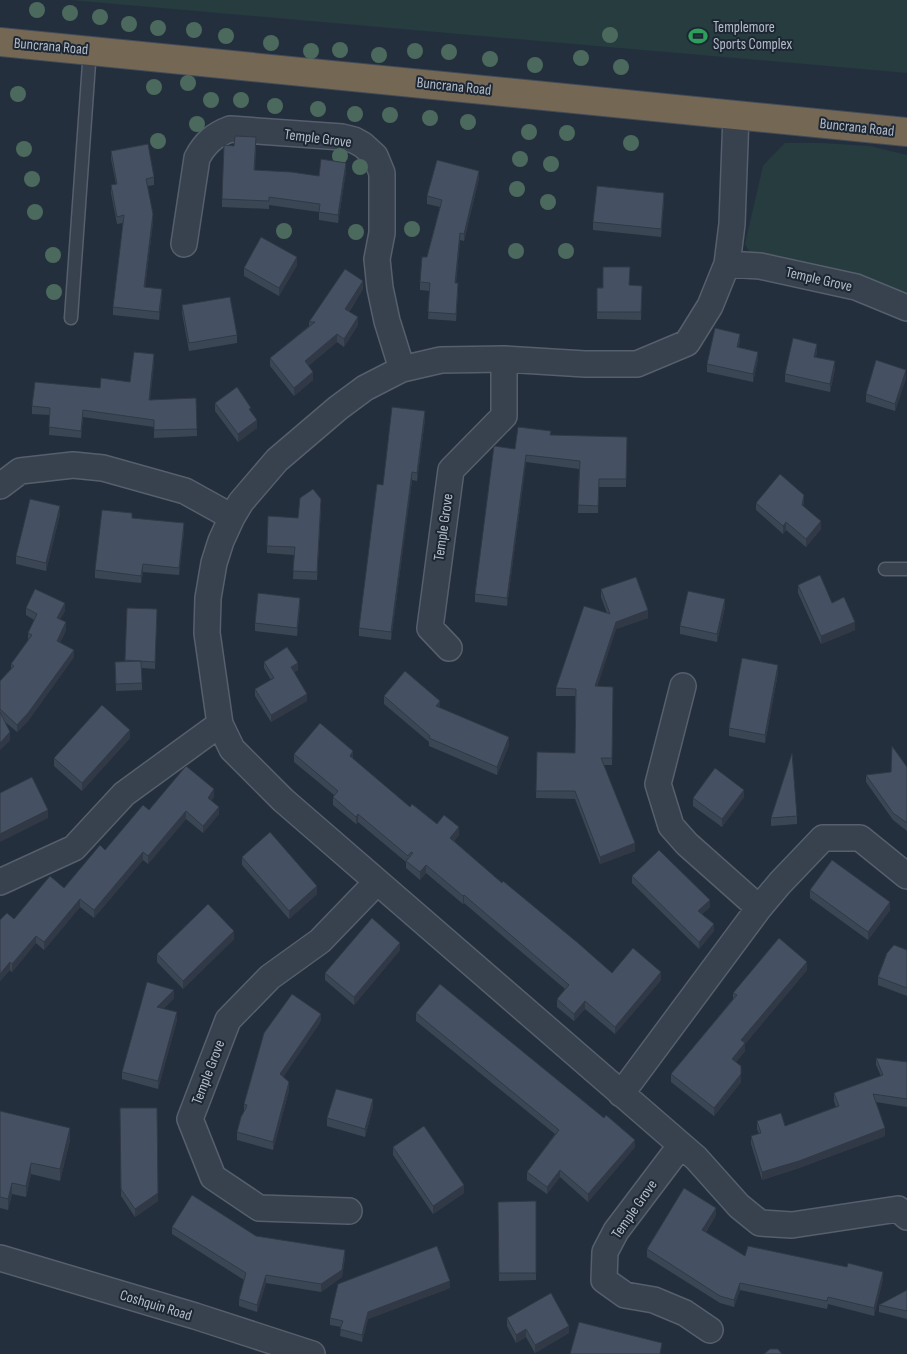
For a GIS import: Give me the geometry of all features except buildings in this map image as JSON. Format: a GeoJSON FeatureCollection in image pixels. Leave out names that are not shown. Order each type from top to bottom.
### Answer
{"type":"FeatureCollection","features":[{"type":"Feature","properties":{"kind":"highway","name":"Buncrana Road"},"geometry":{"type":"LineString","coordinates":[[0,42],[907,132]]}},
{"type":"Feature","properties":{"kind":"street"},"geometry":{"type":"LineString","coordinates":[[736,114],[732,224],[727,264],[710,306],[687,343],[638,364],[585,364],[504,359],[441,360],[402,370],[366,388],[338,408],[277,460],[241,502],[220,541],[214,562],[208,598],[207,633],[220,724],[232,749],[283,800],[696,1158],[739,1206],[760,1223],[792,1226],[898,1209],[907,1216]]}},
{"type":"Feature","properties":{"kind":"street","name":"Temple Grove"},"geometry":{"type":"LineString","coordinates":[[184,244],[197,158],[210,139],[219,133],[230,129],[342,138],[354,140],[363,145],[375,156],[382,173],[382,233],[378,259],[380,288],[387,321],[402,370]]}},
{"type":"Feature","properties":{"kind":"street","name":"Temple Grove"},"geometry":{"type":"LineString","coordinates":[[727,264],[760,266],[856,287],[907,308]]}},
{"type":"Feature","properties":{"kind":"street","name":"Temple Grove"},"geometry":{"type":"LineString","coordinates":[[449,648],[430,628],[451,470],[504,416],[504,359]]}},
{"type":"Feature","properties":{"kind":"street"},"geometry":{"type":"LineString","coordinates":[[0,486],[20,472],[73,465],[103,468],[186,491],[232,517]]}},
{"type":"Feature","properties":{"kind":"street"},"geometry":{"type":"LineString","coordinates":[[683,686],[658,784],[671,826],[686,844],[759,908]]}},
{"type":"Feature","properties":{"kind":"street"},"geometry":{"type":"LineString","coordinates":[[0,882],[74,848],[124,794],[220,724]]}},
{"type":"Feature","properties":{"kind":"street"},"geometry":{"type":"LineString","coordinates":[[621,1094],[759,908],[823,838],[860,838],[907,876]]}},
{"type":"Feature","properties":{"kind":"street","name":"Temple Grove"},"geometry":{"type":"LineString","coordinates":[[349,1211],[258,1208],[213,1177],[190,1119],[228,1020],[270,977],[320,941],[376,882]]}},
{"type":"Feature","properties":{"kind":"street","name":"Temple Grove"},"geometry":{"type":"LineString","coordinates":[[680,1145],[616,1232],[605,1252],[604,1280],[625,1295],[654,1300],[685,1312],[710,1330]]}},
{"type":"Feature","properties":{"kind":"street","name":"Coshquin Road"},"geometry":{"type":"LineString","coordinates":[[0,1258],[195,1316],[312,1354]]}},
{"type":"Feature","properties":{"kind":"lane"},"geometry":{"type":"LineString","coordinates":[[71,318],[90,50]]}},
{"type":"Feature","properties":{"kind":"lane"},"geometry":{"type":"LineString","coordinates":[[885,569],[907,569]]}},
{"type":"Feature","properties":{"kind":"green space","name":"Templemore Sports Complex"},"geometry":{"type":"Polygon","coordinates":[[[70,0],[907,0],[907,73],[70,0]]]}},
{"type":"Feature","properties":{"kind":"green space"},"geometry":{"type":"Polygon","coordinates":[[[785,143],[870,146],[907,155],[907,296],[754,260],[745,244],[763,166],[785,143]]]}},
{"type":"Feature","properties":{"kind":"place","name":"Templemore Sports Complex"},"geometry":{"type":"Point","coordinates":[698,36]}}]}
